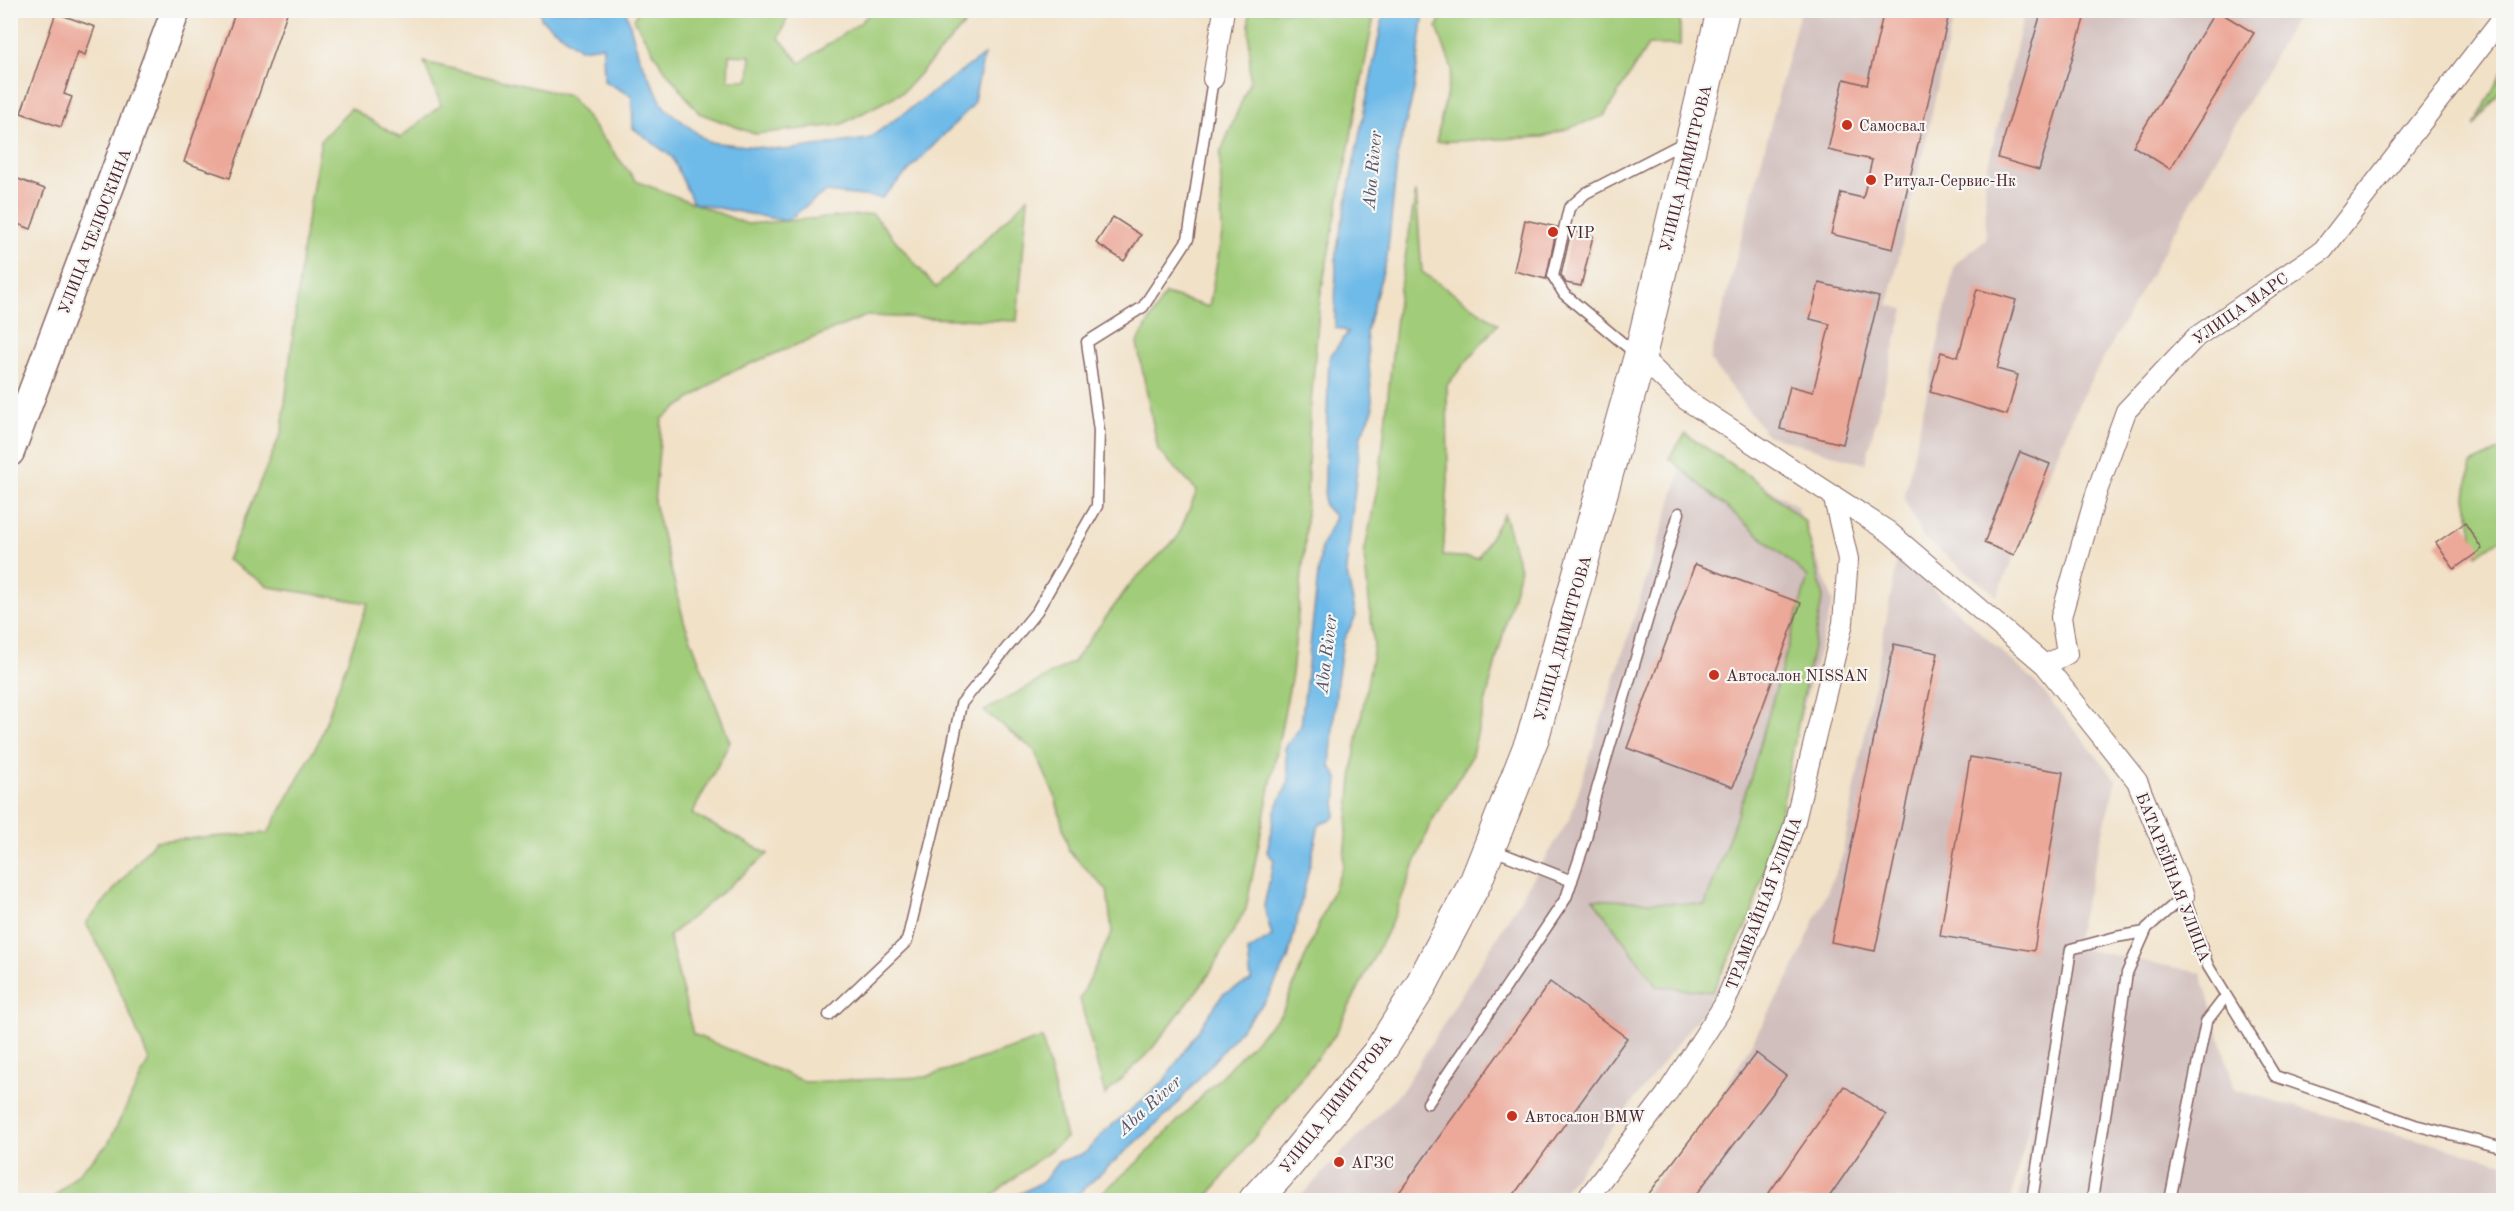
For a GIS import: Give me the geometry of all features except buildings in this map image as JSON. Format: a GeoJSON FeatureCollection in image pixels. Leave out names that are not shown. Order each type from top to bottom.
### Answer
{"type":"FeatureCollection","features":[{"type":"Feature","properties":{"kind":"main road","name":"УЛИЦА ДИМИТРОВА"},"geometry":{"type":"LineString","coordinates":[[1255,1200],[1287,1166],[1380,1051],[1420,987],[1476,881],[1490,849],[1533,737],[1640,356],[1723,10]]}},
{"type":"Feature","properties":{"kind":"street","name":"УЛИЦА ЧЕЛЮСКИНА"},"geometry":{"type":"LineString","coordinates":[[10,452],[176,10]]}},
{"type":"Feature","properties":{"kind":"street"},"geometry":{"type":"LineString","coordinates":[[1213,80],[1224,10]]}},
{"type":"Feature","properties":{"kind":"street","name":"УЛИЦА МАРС"},"geometry":{"type":"LineString","coordinates":[[2045,665],[2067,654],[2061,617],[2097,491],[2126,411],[2196,337],[2323,250],[2504,16]]}},
{"type":"Feature","properties":{"kind":"street","name":"БАТАРЕЙНАЯ УЛИЦА"},"geometry":{"type":"LineString","coordinates":[[1640,356],[1685,399],[1889,532],[2045,665],[2137,781],[2184,896]]}},
{"type":"Feature","properties":{"kind":"street","name":"ТРАМВАЙНАЯ УЛИЦА"},"geometry":{"type":"LineString","coordinates":[[1586,1200],[1666,1095],[1724,1005],[1764,908],[1794,825],[1844,623],[1848,559],[1833,495]]}},
{"type":"Feature","properties":{"kind":"lane"},"geometry":{"type":"LineString","coordinates":[[828,1015],[907,941],[945,787],[961,704],[1037,611],[1097,506],[1099,431],[1087,342],[1143,307],[1188,239],[1213,80]]}},
{"type":"Feature","properties":{"kind":"lane"},"geometry":{"type":"LineString","coordinates":[[1640,356],[1564,294],[1553,276],[1569,208],[1586,192],[1691,139]]}},
{"type":"Feature","properties":{"kind":"lane"},"geometry":{"type":"LineString","coordinates":[[1428,1103],[1566,898],[1586,839],[1593,803],[1679,513]]}},
{"type":"Feature","properties":{"kind":"lane"},"geometry":{"type":"LineString","coordinates":[[1490,849],[1572,881]]}},
{"type":"Feature","properties":{"kind":"lane"},"geometry":{"type":"LineString","coordinates":[[2092,1200],[2127,973],[2145,932],[2184,896]]}},
{"type":"Feature","properties":{"kind":"lane","name":"БАТАРЕЙНАЯ УЛИЦА"},"geometry":{"type":"LineString","coordinates":[[2184,896],[2208,966],[2275,1076],[2415,1125],[2504,1148]]}},
{"type":"Feature","properties":{"kind":"lane"},"geometry":{"type":"LineString","coordinates":[[2032,1200],[2071,949],[2145,932]]}},
{"type":"Feature","properties":{"kind":"lane"},"geometry":{"type":"LineString","coordinates":[[2170,1200],[2206,1022],[2226,996]]}},
{"type":"Feature","properties":{"kind":"shaded area"},"geometry":{"type":"Polygon","coordinates":[[[1800,11],[1955,11],[1888,305],[1904,309],[1865,464],[1767,435],[1710,360],[1800,11]]]}},
{"type":"Feature","properties":{"kind":"shaded area"},"geometry":{"type":"Polygon","coordinates":[[[2025,11],[2304,11],[2292,24],[2081,398],[1997,596],[1924,538],[1904,499],[1955,264],[1986,240],[1985,178],[2025,11]]]}},
{"type":"Feature","properties":{"kind":"shaded area"},"geometry":{"type":"Polygon","coordinates":[[[1691,439],[1797,506],[1833,601],[1748,906],[1711,1000],[1557,1200],[1297,1200],[1404,1088],[1570,818],[1691,439]]]}},
{"type":"Feature","properties":{"kind":"shaded area"},"geometry":{"type":"Polygon","coordinates":[[[1898,557],[2036,683],[2116,780],[2074,947],[2201,973],[2235,1090],[2504,1163],[2503,1200],[2019,1200],[2036,1101],[2010,1200],[1639,1200],[1708,1120],[1794,968],[1842,857],[1898,557]]]}},
{"type":"Feature","properties":{"kind":"green space"},"geometry":{"type":"Polygon","coordinates":[[[638,10],[790,11],[779,38],[800,63],[861,22],[872,11],[974,11],[968,21],[903,92],[840,125],[755,134],[699,113],[662,66],[634,20],[638,10]],[[729,55],[728,80],[749,80],[751,56],[729,55]]]}},
{"type":"Feature","properties":{"kind":"green space"},"geometry":{"type":"Polygon","coordinates":[[[1249,11],[1375,11],[1320,298],[1310,414],[1305,544],[1292,674],[1246,909],[1208,976],[1151,1050],[1105,1095],[1080,999],[1112,932],[1107,890],[1069,851],[1055,796],[1034,750],[984,711],[1073,662],[1131,583],[1177,538],[1197,491],[1158,450],[1137,343],[1165,294],[1209,307],[1222,234],[1220,154],[1250,81],[1249,11]]]}},
{"type":"Feature","properties":{"kind":"green space"},"geometry":{"type":"Polygon","coordinates":[[[1443,11],[1680,11],[1680,45],[1648,45],[1604,116],[1543,137],[1436,142],[1452,69],[1437,27],[1443,11]]]}},
{"type":"Feature","properties":{"kind":"green space"},"geometry":{"type":"Polygon","coordinates":[[[424,62],[570,96],[636,181],[747,224],[873,214],[936,288],[1028,198],[1017,321],[866,316],[726,374],[662,419],[654,503],[684,621],[730,742],[692,814],[768,854],[669,936],[693,1034],[805,1082],[926,1077],[1042,1038],[1066,1138],[986,1200],[51,1200],[108,1144],[149,1060],[112,972],[86,923],[155,841],[268,833],[319,741],[368,603],[270,587],[227,560],[282,431],[304,238],[321,140],[351,108],[400,138],[441,105],[424,62]]]}},
{"type":"Feature","properties":{"kind":"green space"},"geometry":{"type":"Polygon","coordinates":[[[2503,70],[2503,87],[2474,126],[2503,70]]]}},
{"type":"Feature","properties":{"kind":"green space"},"geometry":{"type":"Polygon","coordinates":[[[1416,191],[1422,272],[1498,324],[1447,385],[1448,482],[1443,556],[1478,558],[1504,514],[1520,569],[1471,758],[1430,824],[1395,915],[1335,1035],[1205,1200],[1093,1200],[1139,1161],[1282,1013],[1343,866],[1355,751],[1374,646],[1364,555],[1380,473],[1397,307],[1416,191]]]}},
{"type":"Feature","properties":{"kind":"green space"},"geometry":{"type":"Polygon","coordinates":[[[1685,434],[1757,481],[1805,522],[1823,595],[1781,813],[1751,916],[1712,992],[1657,986],[1593,899],[1705,905],[1750,779],[1808,577],[1669,458],[1685,434]]]}},
{"type":"Feature","properties":{"kind":"green space"},"geometry":{"type":"Polygon","coordinates":[[[2503,449],[2503,537],[2477,555],[2466,497],[2471,464],[2503,449]]]}},
{"type":"Feature","properties":{"kind":"water"},"geometry":{"type":"Polygon","coordinates":[[[540,11],[626,11],[639,57],[664,107],[708,142],[785,150],[868,139],[984,55],[973,105],[882,198],[825,192],[786,221],[693,203],[672,157],[633,128],[632,96],[604,81],[603,46],[580,49],[541,19],[540,11]]]}},
{"type":"Feature","properties":{"kind":"water","name":"Aba River"},"geometry":{"type":"Polygon","coordinates":[[[1384,11],[1424,11],[1414,91],[1398,153],[1387,257],[1366,332],[1373,410],[1361,435],[1346,569],[1356,616],[1343,641],[1337,681],[1330,766],[1338,778],[1335,817],[1319,825],[1288,959],[1266,1000],[1170,1112],[1071,1200],[1008,1200],[1044,1181],[1058,1162],[1085,1153],[1105,1131],[1162,1084],[1223,994],[1251,981],[1248,951],[1272,936],[1264,906],[1274,860],[1267,852],[1275,811],[1289,781],[1285,748],[1301,726],[1321,548],[1335,517],[1324,505],[1329,358],[1348,332],[1335,327],[1336,253],[1384,11]]]}},
{"type":"Feature","properties":{"kind":"place","name":"Самосвал"},"geometry":{"type":"Point","coordinates":[1847,125]}},
{"type":"Feature","properties":{"kind":"place","name":"Ритуал-Сервис-Нк"},"geometry":{"type":"Point","coordinates":[1871,180]}},
{"type":"Feature","properties":{"kind":"place","name":"VIP"},"geometry":{"type":"Point","coordinates":[1553,232]}},
{"type":"Feature","properties":{"kind":"place","name":"Автосалон NISSAN"},"geometry":{"type":"Point","coordinates":[1714,675]}},
{"type":"Feature","properties":{"kind":"place","name":"Автосалон BMW"},"geometry":{"type":"Point","coordinates":[1512,1116]}},
{"type":"Feature","properties":{"kind":"place","name":"АГЗС"},"geometry":{"type":"Point","coordinates":[1339,1162]}}]}
